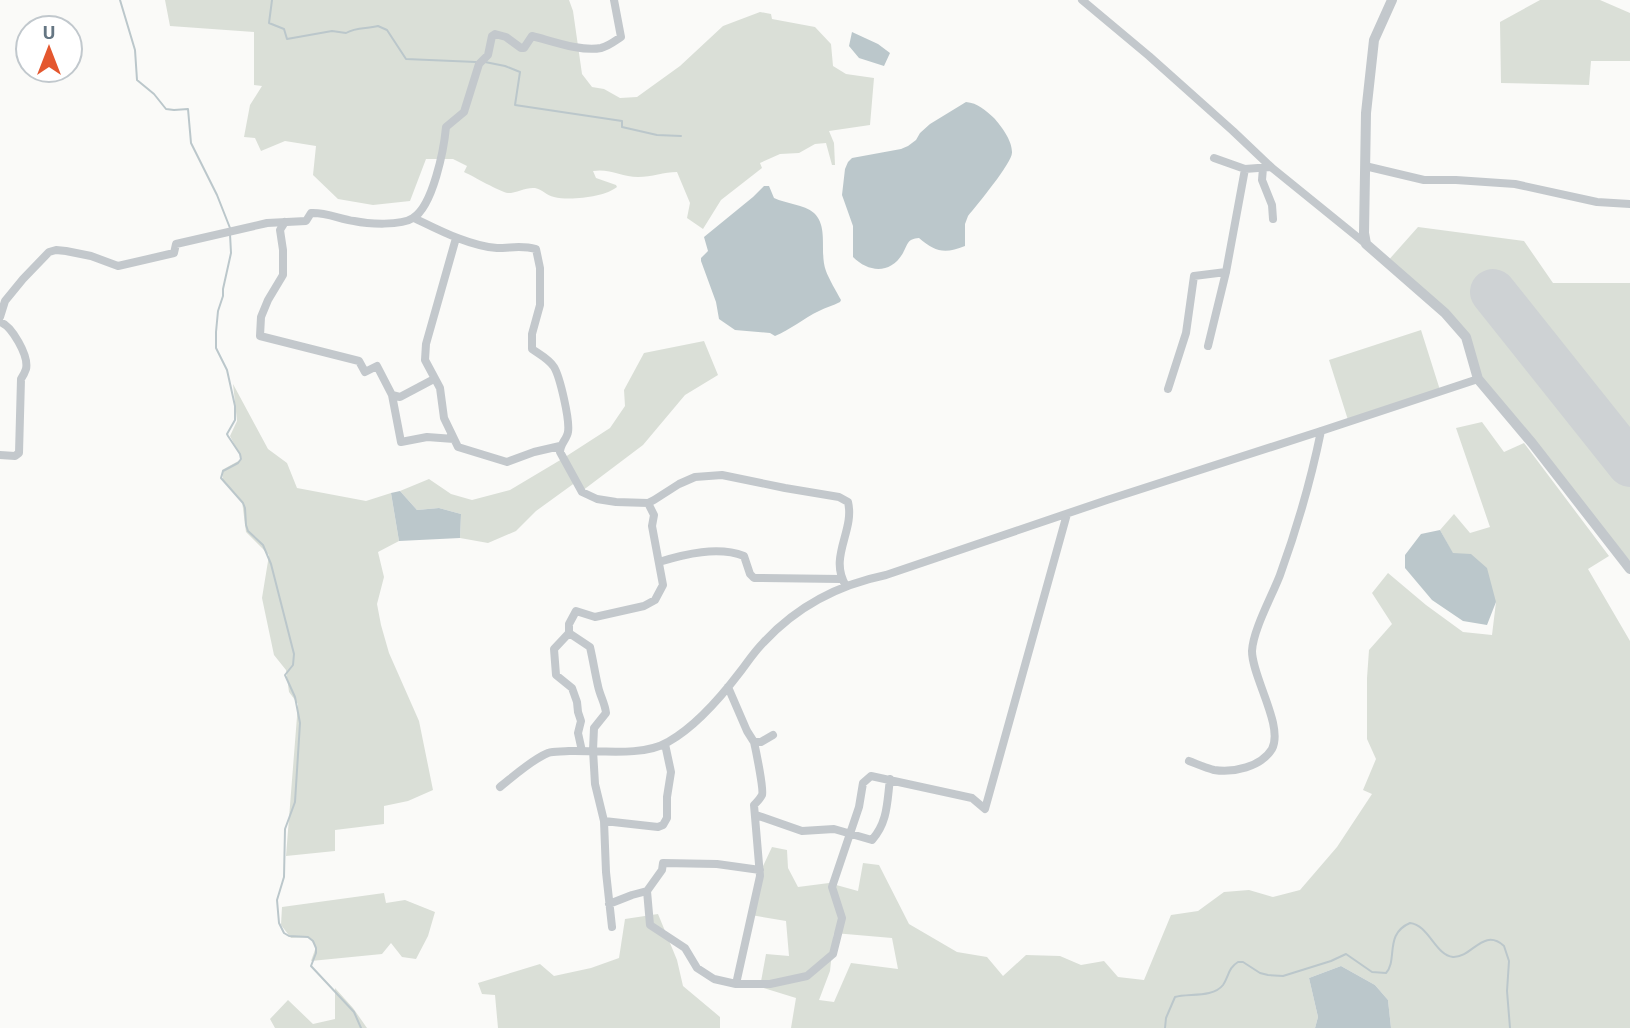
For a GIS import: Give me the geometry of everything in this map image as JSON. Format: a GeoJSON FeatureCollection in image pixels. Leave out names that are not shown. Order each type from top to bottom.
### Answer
{"type":"FeatureCollection","features":[{"type":"Feature","properties":{"kind":"street"},"geometry":{"type":"LineString","coordinates":[[0,455],[15,456],[19,453],[21,379],[26,371],[27,361],[13,332],[0,319],[5,301],[49,253],[56,250],[66,251],[91,256],[118,266],[174,253],[176,244],[230,231],[267,223],[306,221],[311,212],[357,222],[396,223],[414,218],[429,199],[446,127],[464,113],[482,62],[488,55],[492,36],[495,34],[506,37],[520,48],[524,48],[532,36],[589,49],[601,48],[621,37],[614,0]]}},
{"type":"Feature","properties":{"kind":"street"},"geometry":{"type":"LineString","coordinates":[[1082,0],[1233,131],[1267,167],[1366,244],[1445,313],[1466,337],[1478,379],[1532,443],[1630,569]]}},
{"type":"Feature","properties":{"kind":"street"},"geometry":{"type":"LineString","coordinates":[[1366,244],[1366,113],[1374,40],[1392,0]]}},
{"type":"Feature","properties":{"kind":"street"},"geometry":{"type":"LineString","coordinates":[[1214,158],[1245,169],[1267,167]]}},
{"type":"Feature","properties":{"kind":"street"},"geometry":{"type":"LineString","coordinates":[[1365,166],[1424,180],[1515,184],[1597,202],[1630,204]]}},
{"type":"Feature","properties":{"kind":"street"},"geometry":{"type":"LineString","coordinates":[[1267,167],[1262,180],[1272,205],[1273,219]]}},
{"type":"Feature","properties":{"kind":"street"},"geometry":{"type":"LineString","coordinates":[[1209,346],[1245,169]]}},
{"type":"Feature","properties":{"kind":"street"},"geometry":{"type":"LineString","coordinates":[[414,218],[456,238],[496,248],[524,246],[536,249],[540,268],[540,305],[531,334],[532,349],[553,366],[558,377],[568,427],[568,434],[560,446],[560,452],[582,492],[597,499],[648,503],[678,484],[695,477],[722,475],[839,497],[848,502],[850,514],[839,564],[844,582]]}},
{"type":"Feature","properties":{"kind":"street"},"geometry":{"type":"LineString","coordinates":[[285,222],[280,230],[283,275],[261,317],[260,336],[359,361],[365,372],[377,366],[392,395],[401,442],[427,437],[454,439]]}},
{"type":"Feature","properties":{"kind":"street"},"geometry":{"type":"LineString","coordinates":[[456,238],[426,344],[425,360],[440,388],[444,418],[454,439],[458,447],[507,462],[560,446]]}},
{"type":"Feature","properties":{"kind":"street"},"geometry":{"type":"LineString","coordinates":[[1168,389],[1186,333],[1194,276],[1226,272]]}},
{"type":"Feature","properties":{"kind":"street"},"geometry":{"type":"LineString","coordinates":[[392,395],[400,397],[435,379]]}},
{"type":"Feature","properties":{"kind":"street"},"geometry":{"type":"LineString","coordinates":[[659,562],[685,555],[737,553],[744,556],[754,578],[844,582],[886,575],[1478,379]]}},
{"type":"Feature","properties":{"kind":"street"},"geometry":{"type":"LineString","coordinates":[[1189,761],[1215,770],[1239,769],[1260,761],[1273,746],[1274,726],[1252,650],[1296,529],[1313,473],[1321,431]]}},
{"type":"Feature","properties":{"kind":"street"},"geometry":{"type":"LineString","coordinates":[[582,751],[578,733],[581,721],[577,702],[572,688],[556,675],[554,649],[569,633],[569,624],[576,611],[595,617],[644,606],[655,600],[663,585],[652,526],[654,515],[648,503]]}},
{"type":"Feature","properties":{"kind":"street"},"geometry":{"type":"LineString","coordinates":[[647,891],[650,925],[685,948],[697,968],[713,979],[736,984],[770,984],[807,976],[833,954],[842,918],[832,887],[851,834],[863,783],[871,776],[890,779],[972,798],[985,809],[1067,514]]}},
{"type":"Feature","properties":{"kind":"street"},"geometry":{"type":"LineString","coordinates":[[500,787],[549,752],[648,750],[686,732],[728,687],[762,644],[816,599],[844,582]]}},
{"type":"Feature","properties":{"kind":"street"},"geometry":{"type":"LineString","coordinates":[[569,633],[590,647],[598,689],[606,704],[606,713],[594,728],[593,750],[595,784],[604,821],[612,927]]}},
{"type":"Feature","properties":{"kind":"street"},"geometry":{"type":"LineString","coordinates":[[728,687],[754,742],[764,786],[762,795],[754,805],[760,870],[758,888],[736,984]]}},
{"type":"Feature","properties":{"kind":"street"},"geometry":{"type":"LineString","coordinates":[[754,742],[761,742],[773,735]]}},
{"type":"Feature","properties":{"kind":"street"},"geometry":{"type":"LineString","coordinates":[[604,821],[658,827],[663,825],[667,818],[671,772],[665,744]]}},
{"type":"Feature","properties":{"kind":"street"},"geometry":{"type":"LineString","coordinates":[[756,815],[802,831],[834,829],[872,840],[885,819],[890,779]]}},
{"type":"Feature","properties":{"kind":"street"},"geometry":{"type":"LineString","coordinates":[[609,904],[647,891],[662,870],[663,863],[717,864],[760,870]]}},
{"type":"Feature","properties":{"kind":"shaded area"},"geometry":{"type":"Polygon","coordinates":[[[165,0],[569,0],[582,74],[592,87],[604,89],[620,98],[637,97],[680,66],[723,26],[760,12],[771,14],[772,19],[815,27],[831,44],[833,66],[846,74],[874,78],[870,125],[829,131],[834,143],[835,165],[832,165],[826,143],[815,144],[799,153],[780,154],[760,163],[762,168],[721,200],[703,229],[687,218],[690,203],[677,172],[638,177],[593,171],[596,178],[617,187],[596,196],[561,198],[535,188],[504,192],[464,172],[467,166],[453,159],[426,159],[410,201],[373,205],[338,199],[313,175],[316,146],[285,141],[261,151],[255,138],[244,137],[250,105],[262,86],[254,85],[254,32],[170,26],[165,0]]]}},
{"type":"Feature","properties":{"kind":"shaded area"},"geometry":{"type":"Polygon","coordinates":[[[1540,0],[1600,0],[1630,13],[1630,61],[1591,61],[1589,85],[1501,83],[1500,22],[1540,0]]]}},
{"type":"Feature","properties":{"kind":"shaded area"},"geometry":{"type":"Polygon","coordinates":[[[852,32],[890,53],[884,66],[859,58],[849,46],[852,32]]]}},
{"type":"Feature","properties":{"kind":"shaded area"},"geometry":{"type":"Polygon","coordinates":[[[966,102],[978,105],[994,118],[1008,138],[1012,152],[1001,174],[968,216],[965,224],[965,246],[940,250],[919,238],[908,243],[898,260],[886,268],[873,268],[859,262],[853,257],[853,226],[842,195],[848,162],[852,158],[908,146],[930,124],[966,102]]]}},
{"type":"Feature","properties":{"kind":"shaded area"},"geometry":{"type":"Polygon","coordinates":[[[764,186],[769,186],[774,198],[805,208],[819,219],[823,233],[824,264],[841,300],[775,336],[770,333],[735,330],[719,319],[716,302],[701,261],[708,251],[704,237],[764,186]]]}},
{"type":"Feature","properties":{"kind":"shaded area"},"geometry":{"type":"Polygon","coordinates":[[[1418,227],[1524,241],[1553,283],[1630,283],[1630,436],[1610,412],[1603,417],[1526,321],[1529,310],[1507,282],[1479,304],[1501,332],[1512,331],[1589,428],[1582,434],[1604,462],[1619,465],[1630,479],[1630,561],[1478,382],[1462,330],[1386,263],[1418,227]]]}},
{"type":"Feature","properties":{"kind":"shaded area"},"geometry":{"type":"Polygon","coordinates":[[[1421,330],[1440,390],[1348,420],[1329,360],[1421,330]]]}},
{"type":"Feature","properties":{"kind":"shaded area"},"geometry":{"type":"Polygon","coordinates":[[[704,341],[718,375],[685,395],[643,445],[582,491],[576,482],[536,511],[516,531],[488,543],[460,538],[461,514],[439,508],[417,510],[400,491],[429,479],[451,494],[472,500],[510,490],[610,428],[625,406],[624,390],[644,353],[704,341]]]}},
{"type":"Feature","properties":{"kind":"shaded area"},"geometry":{"type":"Polygon","coordinates":[[[233,384],[268,449],[287,463],[297,488],[366,501],[391,493],[399,541],[378,552],[384,577],[377,604],[389,653],[419,721],[433,790],[408,801],[384,806],[384,824],[335,830],[335,851],[286,856],[298,704],[289,692],[286,670],[274,655],[262,598],[269,555],[246,532],[242,501],[223,480],[222,470],[242,459],[230,436],[237,421],[233,384]]]}},
{"type":"Feature","properties":{"kind":"shaded area"},"geometry":{"type":"Polygon","coordinates":[[[1482,422],[1504,452],[1524,443],[1609,556],[1588,569],[1630,641],[1630,1028],[1391,1028],[1388,1000],[1375,985],[1341,966],[1309,978],[1318,1017],[1315,1028],[791,1028],[796,998],[760,987],[766,954],[789,956],[786,921],[751,915],[756,881],[772,847],[787,850],[788,868],[798,887],[829,883],[858,891],[863,863],[879,865],[909,924],[957,952],[987,957],[1003,976],[1026,955],[1060,956],[1081,965],[1104,961],[1118,977],[1144,980],[1171,915],[1198,911],[1224,892],[1249,890],[1273,897],[1300,890],[1337,847],[1372,794],[1363,790],[1376,759],[1367,739],[1369,650],[1392,624],[1372,593],[1388,573],[1463,632],[1492,635],[1496,602],[1453,554],[1440,530],[1454,514],[1470,533],[1490,527],[1456,428],[1482,422]],[[834,933],[830,971],[819,1000],[834,1002],[851,963],[898,969],[892,938],[834,933]]]}},
{"type":"Feature","properties":{"kind":"shaded area"},"geometry":{"type":"Polygon","coordinates":[[[400,491],[417,510],[439,508],[461,514],[460,538],[399,541],[391,493],[400,491]]]}},
{"type":"Feature","properties":{"kind":"shaded area"},"geometry":{"type":"Polygon","coordinates":[[[1440,530],[1453,553],[1471,554],[1487,568],[1496,602],[1487,625],[1463,621],[1432,600],[1405,568],[1405,555],[1421,534],[1440,530]]]}},
{"type":"Feature","properties":{"kind":"shaded area"},"geometry":{"type":"Polygon","coordinates":[[[384,893],[386,903],[405,900],[435,912],[428,936],[416,959],[402,957],[391,943],[382,954],[311,961],[316,947],[309,937],[291,938],[281,925],[282,907],[384,893]]]}},
{"type":"Feature","properties":{"kind":"shaded area"},"geometry":{"type":"Polygon","coordinates":[[[658,914],[677,960],[683,986],[720,1017],[720,1028],[498,1028],[495,995],[482,994],[478,983],[540,964],[554,976],[591,968],[619,958],[625,919],[658,914]]]}},
{"type":"Feature","properties":{"kind":"shaded area"},"geometry":{"type":"Polygon","coordinates":[[[1341,966],[1375,985],[1388,1000],[1391,1028],[1315,1028],[1318,1017],[1309,978],[1341,966]]]}},
{"type":"Feature","properties":{"kind":"shaded area"},"geometry":{"type":"Polygon","coordinates":[[[335,988],[367,1028],[275,1028],[270,1019],[288,1000],[313,1024],[335,1019],[335,988]]]}},
{"type":"Feature","properties":{"kind":"waterway"},"geometry":{"type":"LineString","coordinates":[[120,0],[135,50],[137,80],[154,94],[166,109],[188,109],[191,143],[230,228]]}},
{"type":"Feature","properties":{"kind":"waterway"},"geometry":{"type":"LineString","coordinates":[[272,0],[269,23],[284,29],[287,39],[332,31],[346,33],[378,26],[387,30],[406,59],[476,62]]}},
{"type":"Feature","properties":{"kind":"waterway"},"geometry":{"type":"LineString","coordinates":[[485,62],[520,72],[515,105],[622,121],[622,127],[657,135],[681,136]]}},
{"type":"Feature","properties":{"kind":"waterway"},"geometry":{"type":"LineString","coordinates":[[230,234],[231,253],[218,311],[216,348],[227,370],[235,406],[235,420],[227,434],[241,459],[223,471],[221,478],[243,503],[248,531],[263,545],[271,564],[294,654],[293,665],[285,675],[295,697],[300,723],[295,802],[285,829],[284,877],[277,900],[279,923],[284,933],[289,936],[308,937],[313,941],[316,953],[311,966],[354,1012],[361,1028]]}},
{"type":"Feature","properties":{"kind":"waterway"},"geometry":{"type":"LineString","coordinates":[[1165,1028],[1166,1018],[1175,997],[1219,989],[1238,962],[1243,962],[1260,973],[1283,976],[1346,954],[1372,972],[1386,973],[1394,940],[1402,928],[1410,923],[1417,925],[1441,951],[1453,957],[1466,953],[1484,941],[1497,941],[1504,946],[1509,961],[1507,991],[1510,1028]]}},
{"type":"Feature","properties":{"kind":"runway"},"geometry":{"type":"LineString","coordinates":[[1493,292],[1630,464]]}}]}
